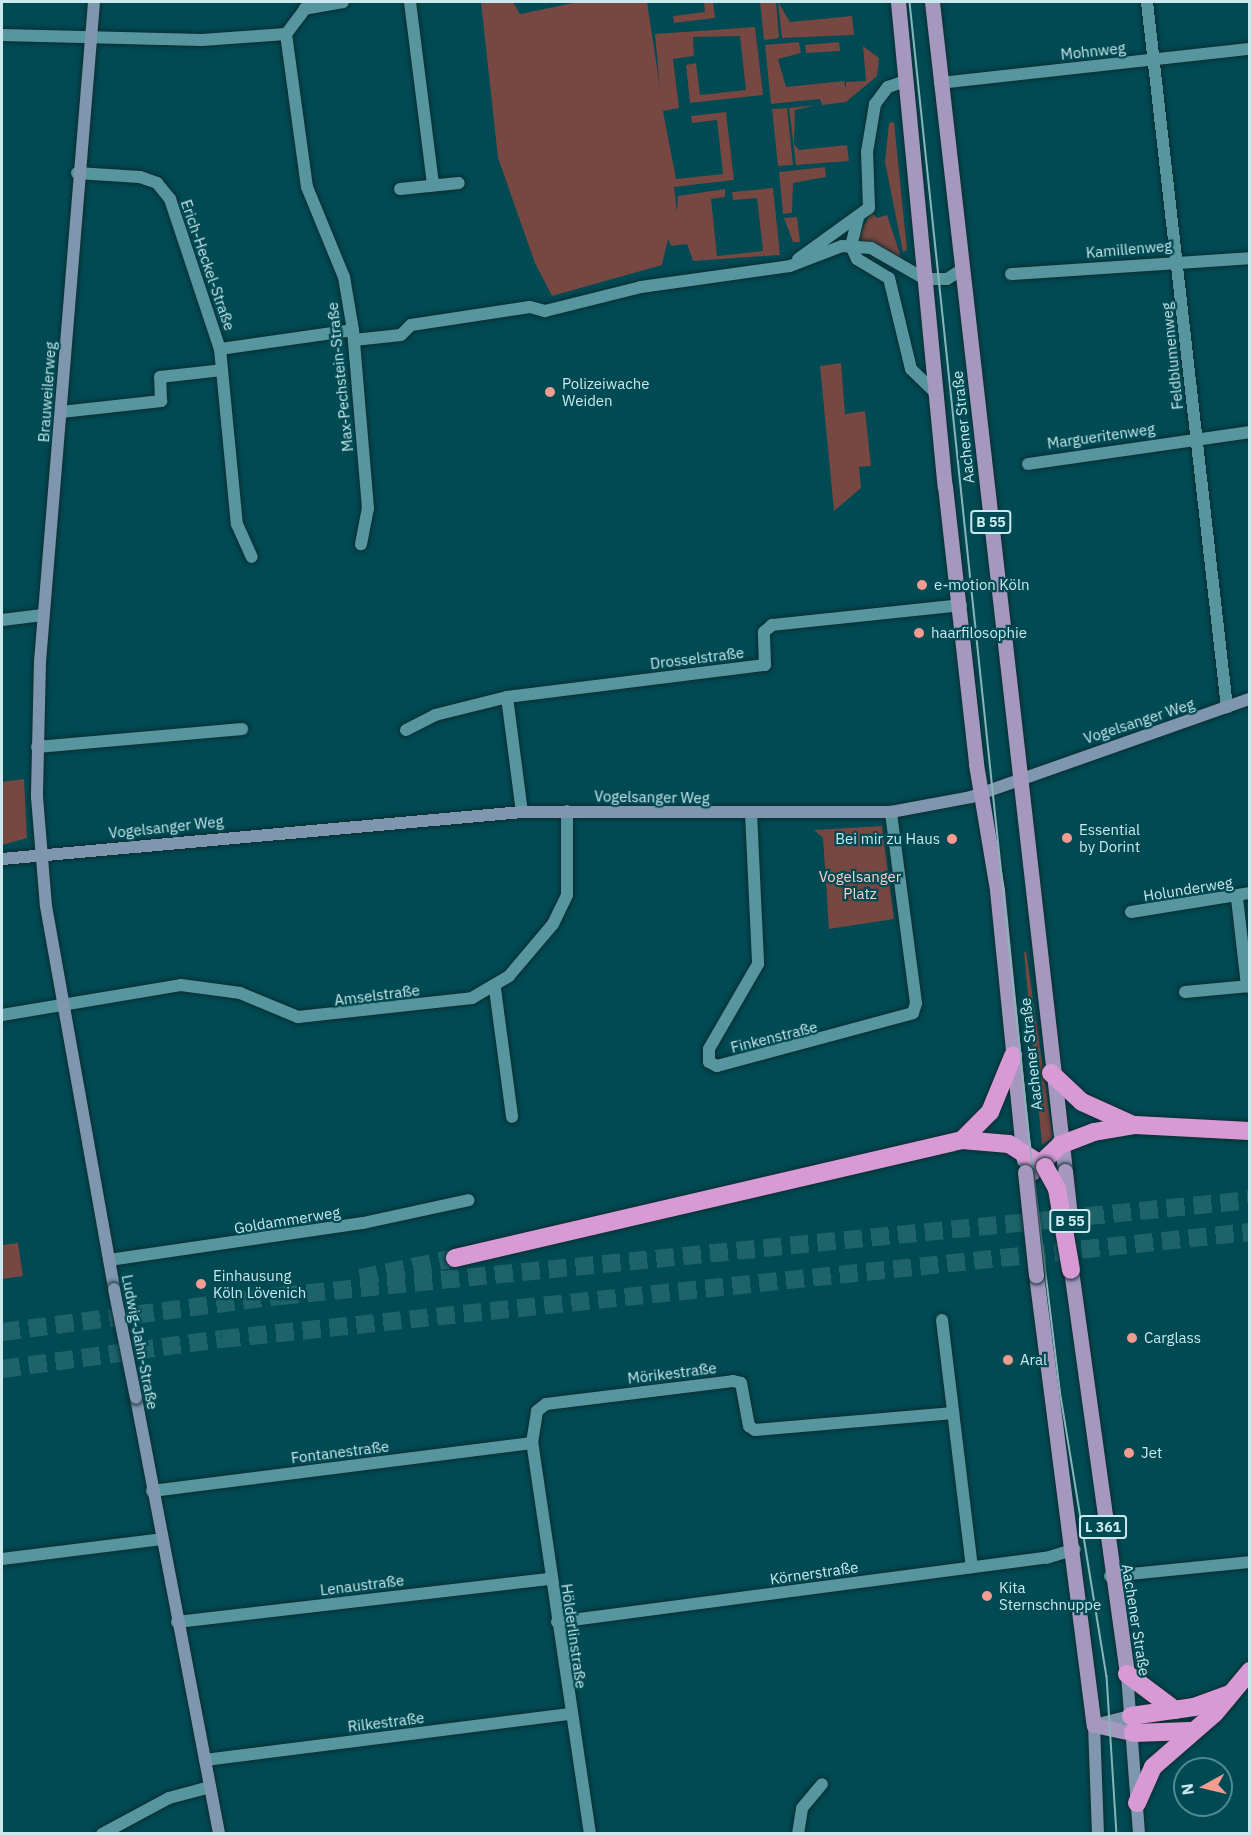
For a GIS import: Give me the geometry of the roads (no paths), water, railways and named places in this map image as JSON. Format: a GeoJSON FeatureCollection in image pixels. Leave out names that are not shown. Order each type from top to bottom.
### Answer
{"type":"FeatureCollection","features":[{"type":"Feature","properties":{"kind":"highway"},"geometry":{"type":"LineString","coordinates":[[962,1140],[990,1112],[1013,1056]]}},
{"type":"Feature","properties":{"kind":"highway"},"geometry":{"type":"LineString","coordinates":[[1051,1073],[1082,1102],[1135,1125]]}},
{"type":"Feature","properties":{"kind":"highway"},"geometry":{"type":"LineString","coordinates":[[1034,1171],[1060,1145],[1094,1132],[1135,1125],[1250,1131]]}},
{"type":"Feature","properties":{"kind":"highway"},"geometry":{"type":"LineString","coordinates":[[455,1258],[962,1140],[1022,1148],[1034,1171],[1057,1189],[1071,1270]]}},
{"type":"Feature","properties":{"kind":"highway"},"geometry":{"type":"LineString","coordinates":[[1137,1803],[1153,1767],[1231,1693],[1250,1671]]}},
{"type":"Feature","properties":{"kind":"highway"},"geometry":{"type":"LineString","coordinates":[[1127,1674],[1175,1710]]}},
{"type":"Feature","properties":{"kind":"highway"},"geometry":{"type":"LineString","coordinates":[[1132,1725],[1231,1693]]}},
{"type":"Feature","properties":{"kind":"highway"},"geometry":{"type":"LineString","coordinates":[[1132,1725],[1190,1731]]}},
{"type":"Feature","properties":{"kind":"main road","name":"Aachener Straße"},"geometry":{"type":"LineString","coordinates":[[898,2],[936,393],[962,604],[981,792],[997,890],[1022,1148]]}},
{"type":"Feature","properties":{"kind":"main road","name":"Aachener Straße"},"geometry":{"type":"LineString","coordinates":[[932,2],[1022,775],[1051,1073],[1065,1171],[1071,1270],[1110,1576],[1127,1674]]}},
{"type":"Feature","properties":{"kind":"main road","name":"B 55"},"geometry":{"type":"LineString","coordinates":[[1032,1241],[1034,1171]]}},
{"type":"Feature","properties":{"kind":"main road","name":"L 361"},"geometry":{"type":"LineString","coordinates":[[1032,1241],[1075,1550],[1094,1725]]}},
{"type":"Feature","properties":{"kind":"main road"},"geometry":{"type":"LineString","coordinates":[[1094,1725],[1132,1725]]}},
{"type":"Feature","properties":{"kind":"street","name":"Brauweilerweg"},"geometry":{"type":"LineString","coordinates":[[38,855],[37,747],[44,615],[61,412],[77,173],[94,2]]}},
{"type":"Feature","properties":{"kind":"street"},"geometry":{"type":"LineString","coordinates":[[2,35],[89,40],[286,34],[305,9],[343,2]]}},
{"type":"Feature","properties":{"kind":"street"},"geometry":{"type":"LineString","coordinates":[[410,2],[433,185]]}},
{"type":"Feature","properties":{"kind":"street","name":"Feldblumenweg"},"geometry":{"type":"LineString","coordinates":[[1147,2],[1227,707]]}},
{"type":"Feature","properties":{"kind":"street","name":"Max-Pechstein-Straße"},"geometry":{"type":"LineString","coordinates":[[286,34],[307,187],[344,277],[353,335],[368,508],[361,544]]}},
{"type":"Feature","properties":{"kind":"street","name":"Mohnweg"},"geometry":{"type":"LineString","coordinates":[[940,83],[1250,49]]}},
{"type":"Feature","properties":{"kind":"street"},"geometry":{"type":"LineString","coordinates":[[790,266],[869,208],[867,152],[875,104],[888,87],[905,81]]}},
{"type":"Feature","properties":{"kind":"street","name":"Erich-Heckel-Straße"},"geometry":{"type":"LineString","coordinates":[[77,173],[157,183],[185,235],[220,349],[237,524],[252,557]]}},
{"type":"Feature","properties":{"kind":"street"},"geometry":{"type":"LineString","coordinates":[[400,189],[459,183]]}},
{"type":"Feature","properties":{"kind":"street"},"geometry":{"type":"LineString","coordinates":[[851,246],[858,218]]}},
{"type":"Feature","properties":{"kind":"street"},"geometry":{"type":"LineString","coordinates":[[220,349],[353,335],[401,335],[411,325],[530,307],[545,311],[609,293],[790,266],[851,246],[871,248],[925,279],[947,279],[963,269]]}},
{"type":"Feature","properties":{"kind":"street","name":"Aachener Straße"},"geometry":{"type":"LineString","coordinates":[[851,246],[857,259],[889,278],[910,369],[936,393]]}},
{"type":"Feature","properties":{"kind":"street","name":"Kamillenweg"},"geometry":{"type":"LineString","coordinates":[[1011,274],[1176,259],[1250,258]]}},
{"type":"Feature","properties":{"kind":"street"},"geometry":{"type":"LineString","coordinates":[[61,412],[161,401],[160,377],[222,370]]}},
{"type":"Feature","properties":{"kind":"street","name":"Margueritenweg"},"geometry":{"type":"LineString","coordinates":[[1028,464],[1196,437],[1250,432]]}},
{"type":"Feature","properties":{"kind":"street","name":"Drosselstraße"},"geometry":{"type":"LineString","coordinates":[[406,730],[435,715],[507,697],[761,666],[766,660],[764,632],[772,625],[962,604]]}},
{"type":"Feature","properties":{"kind":"street"},"geometry":{"type":"LineString","coordinates":[[2,620],[44,615]]}},
{"type":"Feature","properties":{"kind":"street"},"geometry":{"type":"LineString","coordinates":[[507,697],[522,812]]}},
{"type":"Feature","properties":{"kind":"street","name":"Vogelsanger Weg"},"geometry":{"type":"LineString","coordinates":[[2,860],[522,812],[891,812],[981,792],[1022,775],[1250,699]]}},
{"type":"Feature","properties":{"kind":"street"},"geometry":{"type":"LineString","coordinates":[[37,747],[242,729]]}},
{"type":"Feature","properties":{"kind":"street","name":"Amselstraße"},"geometry":{"type":"LineString","coordinates":[[2,1015],[63,1003],[212,986],[277,1012],[325,1017],[462,1000],[495,989],[534,951],[567,894],[567,811]]}},
{"type":"Feature","properties":{"kind":"street","name":"Finkenstraße"},"geometry":{"type":"LineString","coordinates":[[751,813],[758,964],[709,1049],[709,1062],[739,1062],[907,1018],[916,1003],[891,812]]}},
{"type":"Feature","properties":{"kind":"street","name":"Ludwig-Jahn-Straße"},"geometry":{"type":"LineString","coordinates":[[38,855],[114,1289],[219,1833]]}},
{"type":"Feature","properties":{"kind":"street","name":"Holunderweg"},"geometry":{"type":"LineString","coordinates":[[1131,912],[1236,898],[1250,893]]}},
{"type":"Feature","properties":{"kind":"street"},"geometry":{"type":"LineString","coordinates":[[1185,992],[1248,986],[1236,898]]}},
{"type":"Feature","properties":{"kind":"street"},"geometry":{"type":"LineString","coordinates":[[495,989],[512,1117]]}},
{"type":"Feature","properties":{"kind":"street","name":"Goldammerweg"},"geometry":{"type":"LineString","coordinates":[[109,1260],[340,1227],[469,1200]]}},
{"type":"Feature","properties":{"kind":"street"},"geometry":{"type":"LineString","coordinates":[[942,1320],[972,1567]]}},
{"type":"Feature","properties":{"kind":"street","name":"Mörikestraße"},"geometry":{"type":"LineString","coordinates":[[532,1443],[534,1416],[546,1404],[733,1381],[741,1383],[749,1426],[755,1430],[953,1413]]}},
{"type":"Feature","properties":{"kind":"street","name":"Fontanestraße"},"geometry":{"type":"LineString","coordinates":[[152,1491],[532,1443]]}},
{"type":"Feature","properties":{"kind":"street","name":"Hölderlinstraße"},"geometry":{"type":"LineString","coordinates":[[532,1443],[570,1714],[590,1833]]}},
{"type":"Feature","properties":{"kind":"street"},"geometry":{"type":"LineString","coordinates":[[2,1559],[162,1539]]}},
{"type":"Feature","properties":{"kind":"street","name":"Körnerstraße"},"geometry":{"type":"LineString","coordinates":[[557,1622],[972,1567],[1075,1550]]}},
{"type":"Feature","properties":{"kind":"street"},"geometry":{"type":"LineString","coordinates":[[1110,1576],[1250,1562]]}},
{"type":"Feature","properties":{"kind":"street","name":"Lenaustraße"},"geometry":{"type":"LineString","coordinates":[[177,1622],[551,1579]]}},
{"type":"Feature","properties":{"kind":"street","name":"Aachener Straße"},"geometry":{"type":"LineString","coordinates":[[1127,1674],[1139,1833]]}},
{"type":"Feature","properties":{"kind":"street","name":"Rilkestraße"},"geometry":{"type":"LineString","coordinates":[[206,1760],[570,1714]]}},
{"type":"Feature","properties":{"kind":"street","name":"L 361"},"geometry":{"type":"LineString","coordinates":[[1094,1725],[1098,1833]]}},
{"type":"Feature","properties":{"kind":"street"},"geometry":{"type":"LineString","coordinates":[[798,1833],[802,1808],[822,1784]]}},
{"type":"Feature","properties":{"kind":"street"},"geometry":{"type":"LineString","coordinates":[[102,1833],[170,1798],[210,1787]]}},
{"type":"Feature","properties":{"kind":"tunnel"},"geometry":{"type":"LineString","coordinates":[[2,1332],[280,1296],[1250,1200]]}},
{"type":"Feature","properties":{"kind":"tunnel"},"geometry":{"type":"LineString","coordinates":[[2,1369],[222,1339],[1250,1232]]}},
{"type":"Feature","properties":{"kind":"tunnel"},"geometry":{"type":"LineString","coordinates":[[360,1278],[455,1258]]}},
{"type":"Feature","properties":{"kind":"tram line"},"geometry":{"type":"LineString","coordinates":[[910,2],[1030,1141],[1060,1390],[1107,1676],[1117,1834]]}},
{"type":"Feature","properties":{"kind":"place","name":"Polizeiwache Weiden"},"geometry":{"type":"Point","coordinates":[550,392]}},
{"type":"Feature","properties":{"kind":"place","name":"e-motion Köln"},"geometry":{"type":"Point","coordinates":[922,585]}},
{"type":"Feature","properties":{"kind":"place","name":"haarfilosophie"},"geometry":{"type":"Point","coordinates":[919,633]}},
{"type":"Feature","properties":{"kind":"place","name":"Essential by Dorint"},"geometry":{"type":"Point","coordinates":[1067,838]}},
{"type":"Feature","properties":{"kind":"place","name":"Bei mir zu Haus"},"geometry":{"type":"Point","coordinates":[952,839]}},
{"type":"Feature","properties":{"kind":"place","name":"Einhausung Köln Lövenich"},"geometry":{"type":"Point","coordinates":[201,1284]}},
{"type":"Feature","properties":{"kind":"place","name":"Carglass"},"geometry":{"type":"Point","coordinates":[1132,1338]}},
{"type":"Feature","properties":{"kind":"place","name":"Aral"},"geometry":{"type":"Point","coordinates":[1008,1360]}},
{"type":"Feature","properties":{"kind":"place","name":"Jet"},"geometry":{"type":"Point","coordinates":[1129,1453]}},
{"type":"Feature","properties":{"kind":"place","name":"Kita Sternschnuppe"},"geometry":{"type":"Point","coordinates":[987,1596]}},
{"type":"Feature","properties":{"kind":"park label","name":"Vogelsanger Platz"},"geometry":{"type":"Point","coordinates":[860,884]}}]}
